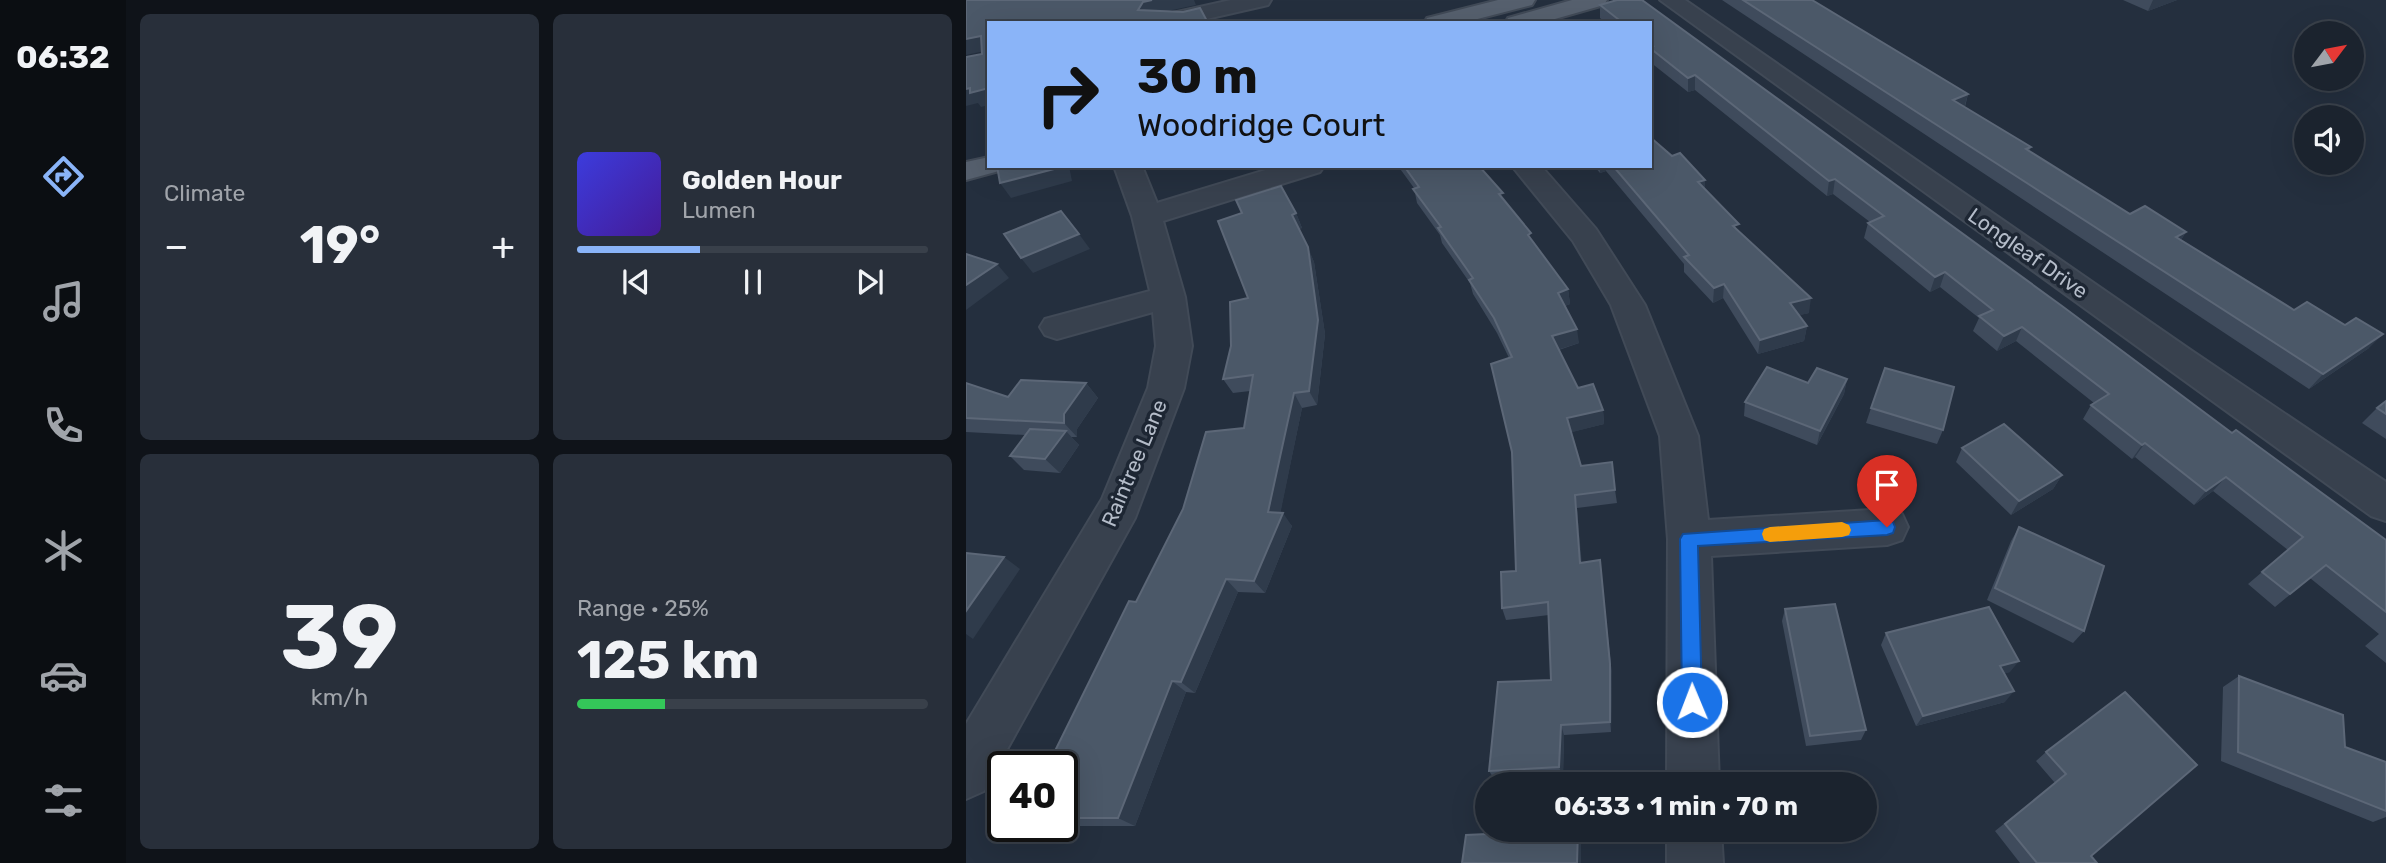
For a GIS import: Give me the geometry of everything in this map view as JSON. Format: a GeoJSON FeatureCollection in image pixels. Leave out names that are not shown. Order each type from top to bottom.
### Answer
{"type":"FeatureCollection","features":[{"type":"Feature","properties":{"kind":"main road"},"geometry":{"type":"LineString","coordinates":[[1443,21],[1524,0]]}},
{"type":"Feature","properties":{"kind":"main road"},"geometry":{"type":"LineString","coordinates":[[1523,21],[1596,0]]}},
{"type":"Feature","properties":{"kind":"main road"},"geometry":{"type":"LineString","coordinates":[[966,145],[987,140]]}},
{"type":"Feature","properties":{"kind":"main road"},"geometry":{"type":"LineString","coordinates":[[966,172],[987,166]]}},
{"type":"Feature","properties":{"kind":"street"},"geometry":{"type":"LineString","coordinates":[[1167,21],[1260,0]]}},
{"type":"Feature","properties":{"kind":"street","name":"Longleaf Drive"},"geometry":{"type":"LineString","coordinates":[[1671,0],[2386,504]]}},
{"type":"Feature","properties":{"kind":"street","name":"Raintree Lane"},"geometry":{"type":"LineString","coordinates":[[970,759],[1120,506],[1166,388],[1174,346],[1168,297],[1147,216],[1129,168]]}},
{"type":"Feature","properties":{"kind":"street"},"geometry":{"type":"LineString","coordinates":[[1147,216],[1303,168]]}},
{"type":"Feature","properties":{"kind":"street"},"geometry":{"type":"LineString","coordinates":[[1528,168],[1585,236],[1628,305],[1678,436],[1689,539],[1693,772]]}},
{"type":"Feature","properties":{"kind":"street"},"geometry":{"type":"LineString","coordinates":[[1057,327],[1168,297]]}},
{"type":"Feature","properties":{"kind":"street"},"geometry":{"type":"LineString","coordinates":[[1689,539],[1887,527]]}},
{"type":"Feature","properties":{"kind":"street"},"geometry":{"type":"LineString","coordinates":[[1694,842],[1695,863]]}},
{"type":"Feature","properties":{"kind":"building"},"geometry":{"type":"Polygon","coordinates":[[[966,0],[1152,0],[1143,2],[1138,10],[1183,12],[1200,8],[1207,21],[987,21],[987,89],[970,93],[970,88],[966,89],[966,57],[982,54],[981,36],[966,39],[966,0]]]}},
{"type":"Feature","properties":{"kind":"building"},"geometry":{"type":"Polygon","coordinates":[[[1617,0],[1642,0],[2232,433],[2236,430],[2386,540],[2386,612],[2326,565],[2290,594],[2262,572],[2303,537],[2226,477],[2206,491],[2145,443],[2142,445],[2091,405],[2109,394],[2022,327],[2004,336],[1979,316],[1993,310],[1945,272],[1935,277],[1868,223],[1884,216],[1835,179],[1829,181],[1695,75],[1688,78],[1652,50],[1652,21],[1620,21],[1600,5],[1617,0]]]}},
{"type":"Feature","properties":{"kind":"building"},"geometry":{"type":"Polygon","coordinates":[[[1743,0],[1812,0],[1968,94],[1953,100],[2031,147],[2026,149],[2130,214],[2145,206],[2186,232],[2176,237],[2294,310],[2307,302],[2345,325],[2356,318],[2383,334],[2323,374],[1743,0]]]}},
{"type":"Feature","properties":{"kind":"building"},"geometry":{"type":"Polygon","coordinates":[[[1652,139],[1672,156],[1680,153],[1705,180],[1698,182],[1739,224],[1733,226],[1811,298],[1790,303],[1807,326],[1760,340],[1724,284],[1714,288],[1684,257],[1689,255],[1615,168],[1652,168],[1652,139]]]}},
{"type":"Feature","properties":{"kind":"building"},"geometry":{"type":"Polygon","coordinates":[[[997,168],[1058,168],[1000,183],[997,168]]]}},
{"type":"Feature","properties":{"kind":"building"},"geometry":{"type":"Polygon","coordinates":[[[1405,168],[1481,168],[1503,193],[1499,194],[1531,233],[1528,235],[1568,289],[1558,293],[1577,329],[1552,336],[1578,388],[1593,384],[1603,410],[1567,418],[1581,466],[1612,462],[1615,490],[1575,495],[1580,563],[1600,560],[1610,664],[1610,722],[1561,725],[1559,767],[1489,771],[1498,682],[1551,680],[1548,602],[1502,608],[1501,572],[1516,571],[1512,452],[1491,364],[1512,357],[1494,318],[1469,280],[1473,278],[1413,189],[1419,187],[1405,168]]]}},
{"type":"Feature","properties":{"kind":"building"},"geometry":{"type":"Polygon","coordinates":[[[1281,186],[1296,213],[1292,215],[1308,247],[1318,320],[1309,391],[1294,393],[1268,512],[1283,513],[1254,581],[1226,579],[1181,682],[1172,681],[1118,818],[1078,818],[1078,751],[1055,751],[1129,601],[1136,602],[1183,509],[1206,432],[1244,428],[1253,375],[1223,379],[1231,346],[1230,302],[1248,298],[1218,221],[1242,213],[1236,200],[1281,186]]]}},
{"type":"Feature","properties":{"kind":"building"},"geometry":{"type":"Polygon","coordinates":[[[1061,211],[1079,234],[1021,258],[1004,234],[1061,211]]]}},
{"type":"Feature","properties":{"kind":"building"},"geometry":{"type":"Polygon","coordinates":[[[966,254],[997,264],[966,285],[966,254]]]}},
{"type":"Feature","properties":{"kind":"building"},"geometry":{"type":"Polygon","coordinates":[[[1767,367],[1808,383],[1817,368],[1847,379],[1820,431],[1745,402],[1767,367]]]}},
{"type":"Feature","properties":{"kind":"building"},"geometry":{"type":"Polygon","coordinates":[[[1885,368],[1954,387],[1943,430],[1871,408],[1885,368]]]}},
{"type":"Feature","properties":{"kind":"building"},"geometry":{"type":"Polygon","coordinates":[[[1021,380],[1086,383],[1064,414],[1064,423],[966,418],[966,383],[1008,397],[1021,380]]]}},
{"type":"Feature","properties":{"kind":"building"},"geometry":{"type":"Polygon","coordinates":[[[2386,401],[2386,414],[2377,408],[2386,401]]]}},
{"type":"Feature","properties":{"kind":"building"},"geometry":{"type":"Polygon","coordinates":[[[2004,424],[2062,475],[2019,501],[1962,448],[2004,424]]]}},
{"type":"Feature","properties":{"kind":"building"},"geometry":{"type":"Polygon","coordinates":[[[1030,429],[1066,431],[1045,459],[1010,456],[1030,429]]]}},
{"type":"Feature","properties":{"kind":"building"},"geometry":{"type":"Polygon","coordinates":[[[2019,527],[2104,566],[2084,631],[1995,588],[2019,527]]]}},
{"type":"Feature","properties":{"kind":"building"},"geometry":{"type":"Polygon","coordinates":[[[966,553],[1004,557],[966,611],[966,553]]]}},
{"type":"Feature","properties":{"kind":"building"},"geometry":{"type":"Polygon","coordinates":[[[1835,604],[1866,730],[1810,736],[1785,609],[1835,604]]]}},
{"type":"Feature","properties":{"kind":"building"},"geometry":{"type":"Polygon","coordinates":[[[1989,607],[2019,661],[2000,666],[2014,691],[1923,716],[1886,633],[1989,607]]]}},
{"type":"Feature","properties":{"kind":"building"},"geometry":{"type":"Polygon","coordinates":[[[2239,676],[2343,715],[2345,747],[2386,762],[2386,811],[2238,752],[2239,676]]]}},
{"type":"Feature","properties":{"kind":"building"},"geometry":{"type":"Polygon","coordinates":[[[2125,692],[2197,765],[2091,856],[2097,863],[2037,863],[2005,824],[2066,774],[2046,752],[2125,692]]]}},
{"type":"Feature","properties":{"kind":"building"},"geometry":{"type":"Polygon","coordinates":[[[1466,835],[1475,835],[1475,842],[1578,842],[1577,863],[1462,863],[1466,835]]]}},
{"type":"Feature","properties":{"kind":"slow traffic"},"geometry":{"type":"LineString","coordinates":[[1770,534],[1842,530]]}},
{"type":"Feature","properties":{"kind":"route"},"geometry":{"type":"LineString","coordinates":[[1692,702],[1689,539],[1887,527]]}}]}
